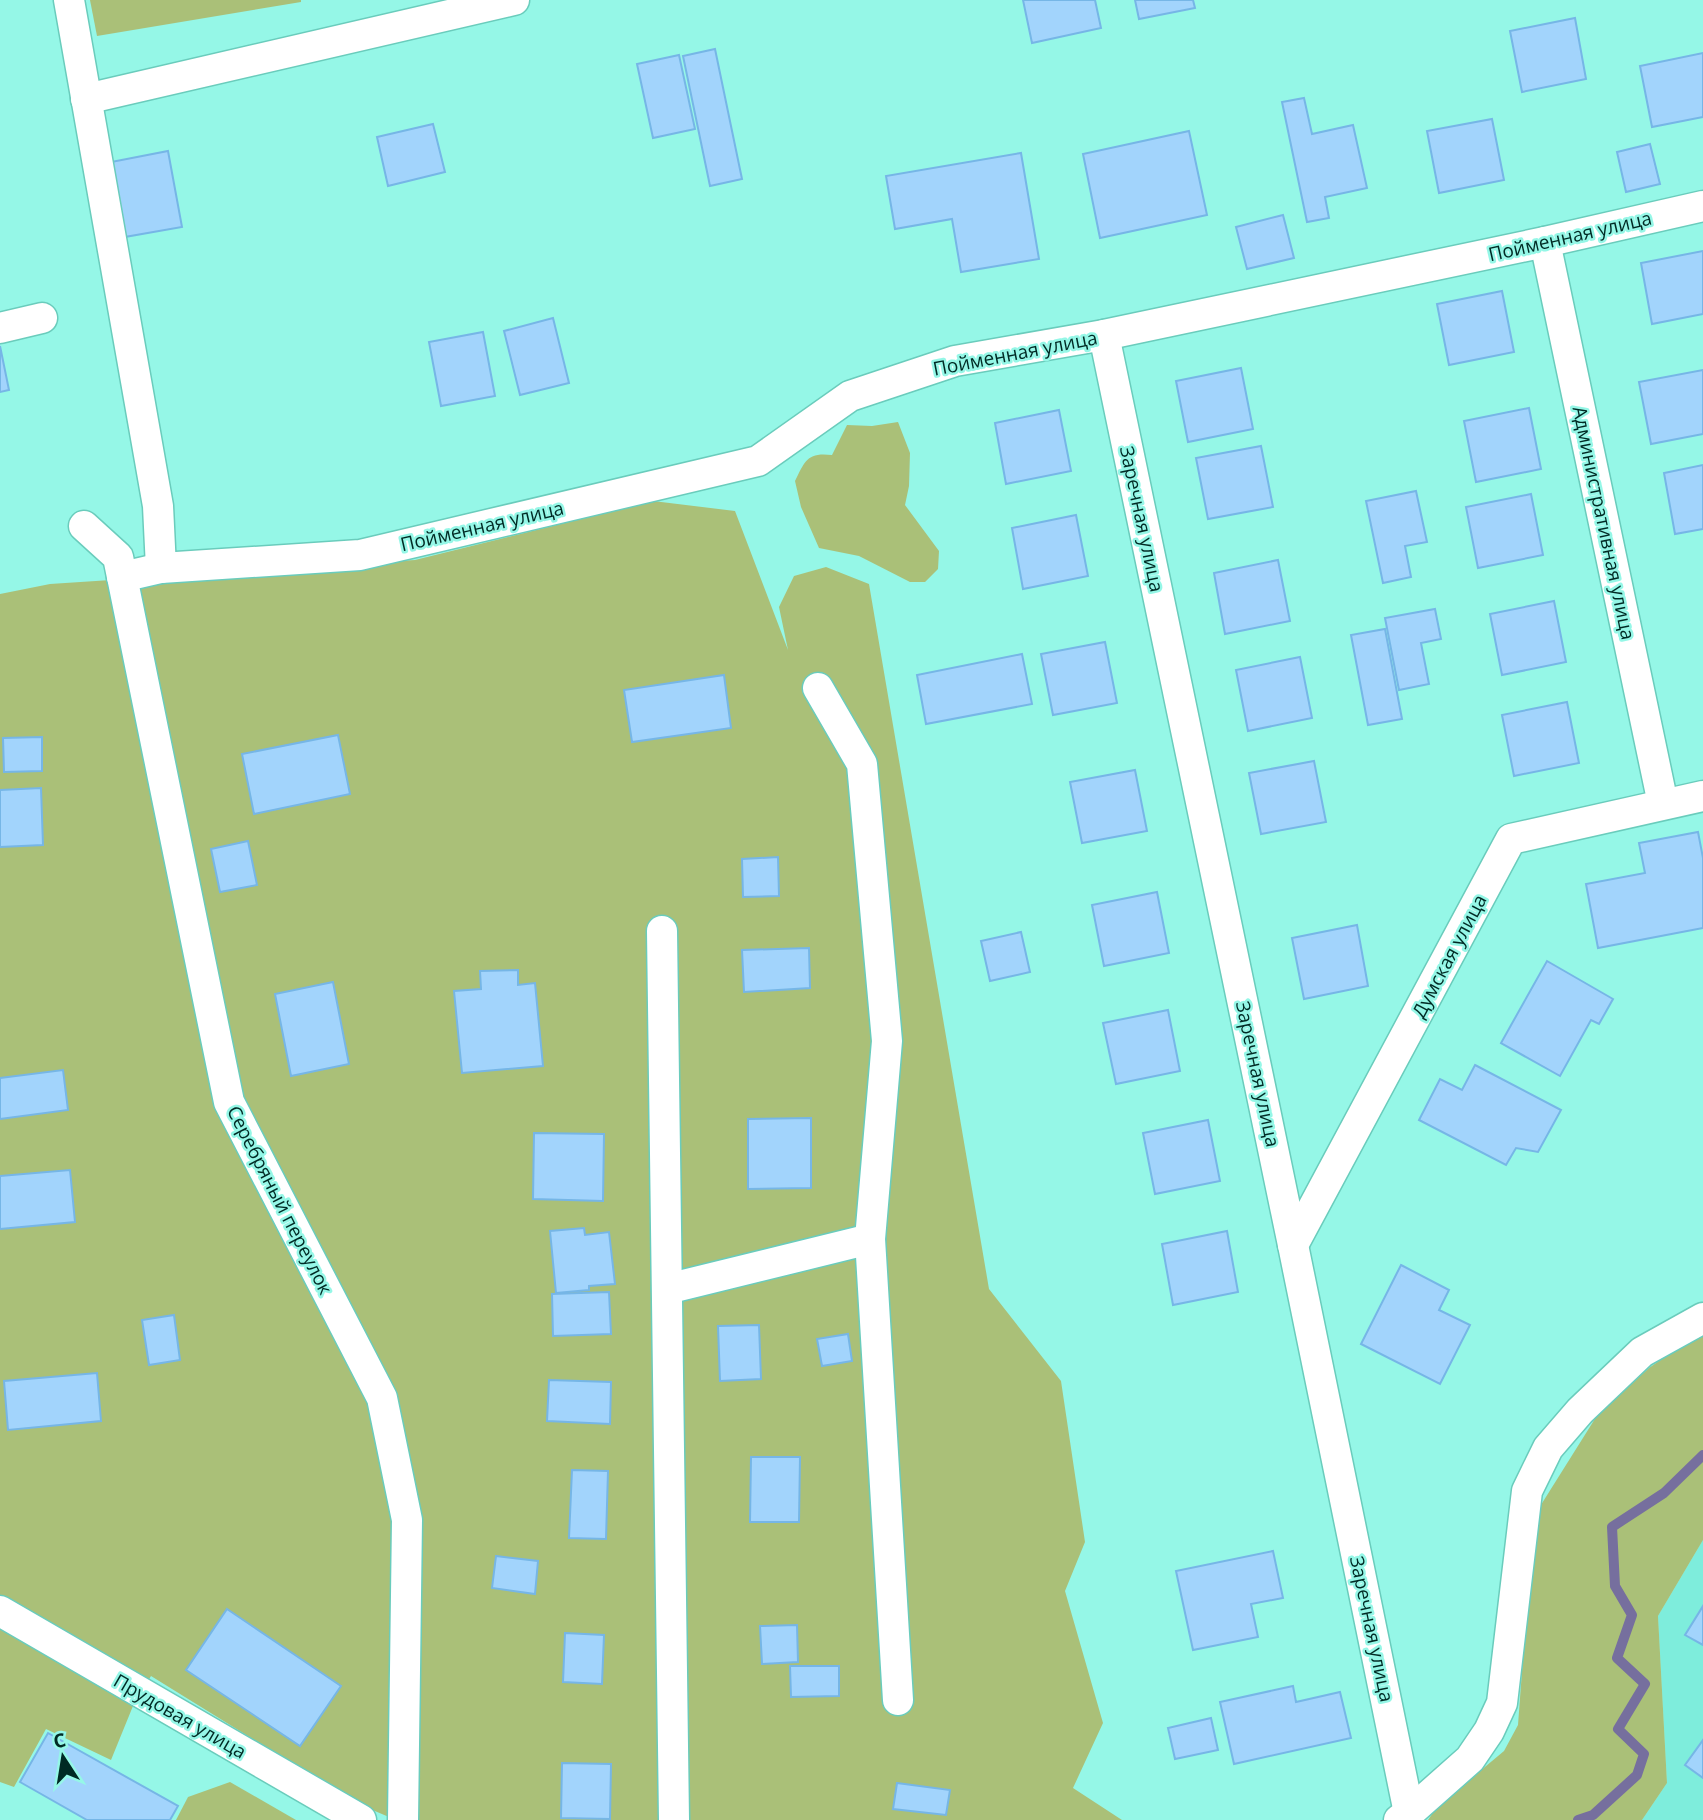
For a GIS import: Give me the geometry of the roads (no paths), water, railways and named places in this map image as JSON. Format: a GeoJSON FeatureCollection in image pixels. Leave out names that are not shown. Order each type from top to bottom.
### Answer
{"type":"FeatureCollection","features":[{"type":"Feature","properties":{"kind":"street"},"geometry":{"type":"LineString","coordinates":[[69,0],[158,506],[161,568]]}},
{"type":"Feature","properties":{"kind":"street"},"geometry":{"type":"LineString","coordinates":[[86,99],[514,0]]}},
{"type":"Feature","properties":{"kind":"street","name":"Пойменная улица"},"geometry":{"type":"LineString","coordinates":[[122,577],[161,568],[360,555],[758,461],[850,396],[955,361],[1104,335],[1545,242],[1703,205]]}},
{"type":"Feature","properties":{"kind":"street","name":"Административная улица"},"geometry":{"type":"LineString","coordinates":[[1545,242],[1663,804]]}},
{"type":"Feature","properties":{"kind":"street"},"geometry":{"type":"LineString","coordinates":[[0,328],[42,318]]}},
{"type":"Feature","properties":{"kind":"street","name":"Заречная улица"},"geometry":{"type":"LineString","coordinates":[[1104,335],[1293,1245],[1404,1816]]}},
{"type":"Feature","properties":{"kind":"street"},"geometry":{"type":"LineString","coordinates":[[84,526],[118,557],[122,577]]}},
{"type":"Feature","properties":{"kind":"street","name":"Серебряный переулок"},"geometry":{"type":"LineString","coordinates":[[122,577],[229,1102],[382,1398],[407,1520],[403,1820]]}},
{"type":"Feature","properties":{"kind":"street"},"geometry":{"type":"LineString","coordinates":[[818,688],[862,764],[887,1041],[870,1239],[898,1700]]}},
{"type":"Feature","properties":{"kind":"street","name":"Думская улица"},"geometry":{"type":"LineString","coordinates":[[1293,1245],[1511,839],[1703,796]]}},
{"type":"Feature","properties":{"kind":"street"},"geometry":{"type":"LineString","coordinates":[[662,931],[674,1820]]}},
{"type":"Feature","properties":{"kind":"street"},"geometry":{"type":"LineString","coordinates":[[667,1289],[870,1239]]}},
{"type":"Feature","properties":{"kind":"street"},"geometry":{"type":"LineString","coordinates":[[1404,1816],[1470,1759],[1489,1731],[1502,1703],[1527,1491],[1548,1448],[1580,1411],[1643,1352],[1703,1318]]}},
{"type":"Feature","properties":{"kind":"street","name":"Прудовая улица"},"geometry":{"type":"LineString","coordinates":[[0,1611],[361,1820]]}},
{"type":"Feature","properties":{"kind":"waterway"},"geometry":{"type":"LineString","coordinates":[[1578,1820],[1593,1815],[1637,1775],[1644,1754],[1618,1729],[1645,1684],[1617,1658],[1632,1615],[1615,1586],[1612,1527],[1664,1493],[1703,1455]]}}]}
